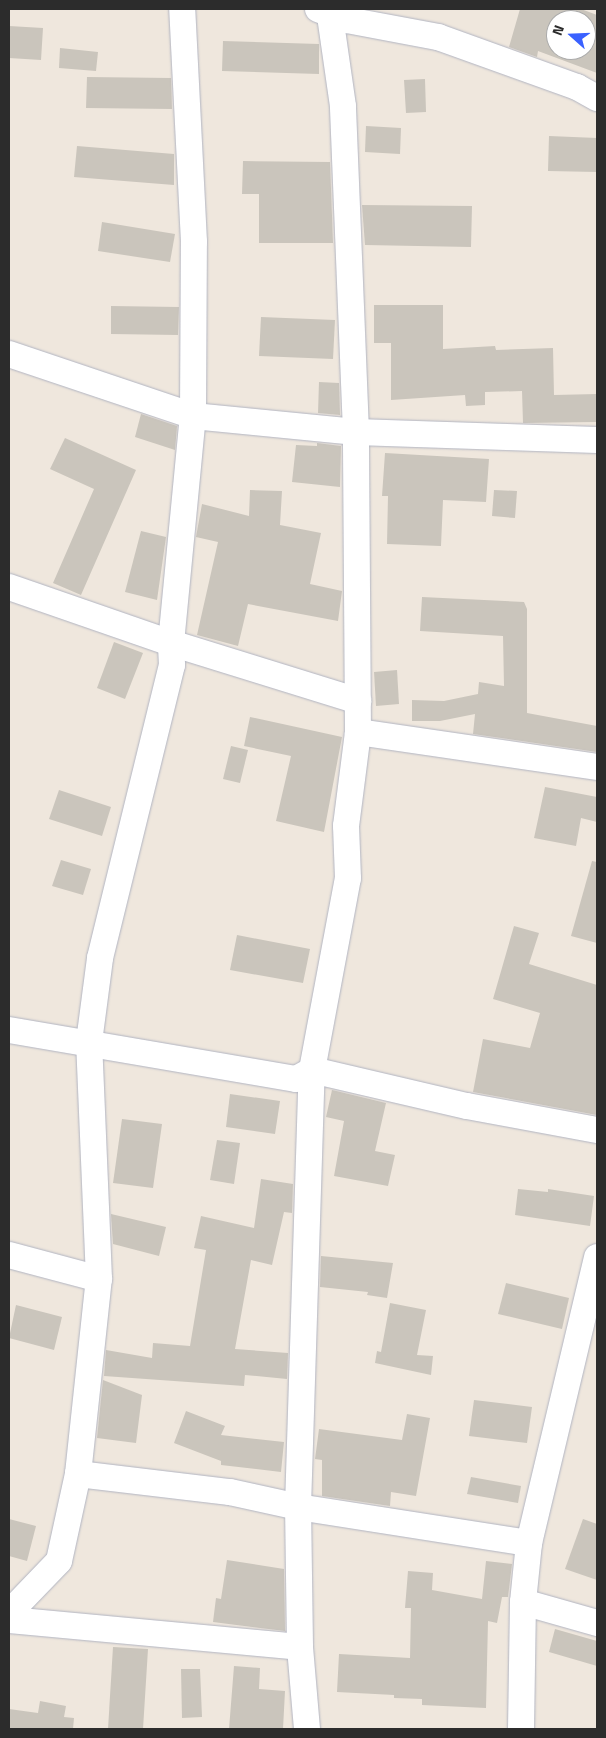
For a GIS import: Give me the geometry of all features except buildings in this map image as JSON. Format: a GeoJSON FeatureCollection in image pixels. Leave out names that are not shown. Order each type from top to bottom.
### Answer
{"type":"FeatureCollection","features":[{"type":"Feature","properties":{"kind":"street"},"geometry":{"type":"LineString","coordinates":[[9,1613],[59,1561],[78,1474],[99,1279],[89,1042],[100,958],[172,665],[171,643],[193,416],[194,242],[182,9]]}},
{"type":"Feature","properties":{"kind":"street"},"geometry":{"type":"LineString","coordinates":[[326,10],[347,20],[438,37],[577,87],[597,98]]}},
{"type":"Feature","properties":{"kind":"street"},"geometry":{"type":"LineString","coordinates":[[307,1729],[300,1647],[298,1507],[312,1070],[348,878],[346,826],[358,732],[356,432],[343,106],[326,10]]}},
{"type":"Feature","properties":{"kind":"street"},"geometry":{"type":"LineString","coordinates":[[9,354],[193,416],[356,432],[597,440]]}},
{"type":"Feature","properties":{"kind":"street"},"geometry":{"type":"LineString","coordinates":[[9,587],[171,643],[358,700]]}},
{"type":"Feature","properties":{"kind":"street"},"geometry":{"type":"LineString","coordinates":[[358,732],[597,767]]}},
{"type":"Feature","properties":{"kind":"street"},"geometry":{"type":"LineString","coordinates":[[9,1030],[89,1042],[296,1079],[312,1070],[467,1106],[597,1130]]}},
{"type":"Feature","properties":{"kind":"street"},"geometry":{"type":"LineString","coordinates":[[9,1255],[99,1279]]}},
{"type":"Feature","properties":{"kind":"street"},"geometry":{"type":"LineString","coordinates":[[521,1729],[523,1602],[529,1543],[597,1257]]}},
{"type":"Feature","properties":{"kind":"street"},"geometry":{"type":"LineString","coordinates":[[78,1474],[230,1492],[298,1507],[529,1543]]}},
{"type":"Feature","properties":{"kind":"street"},"geometry":{"type":"LineString","coordinates":[[523,1602],[597,1623]]}},
{"type":"Feature","properties":{"kind":"street"},"geometry":{"type":"LineString","coordinates":[[9,1620],[300,1647]]}}]}
